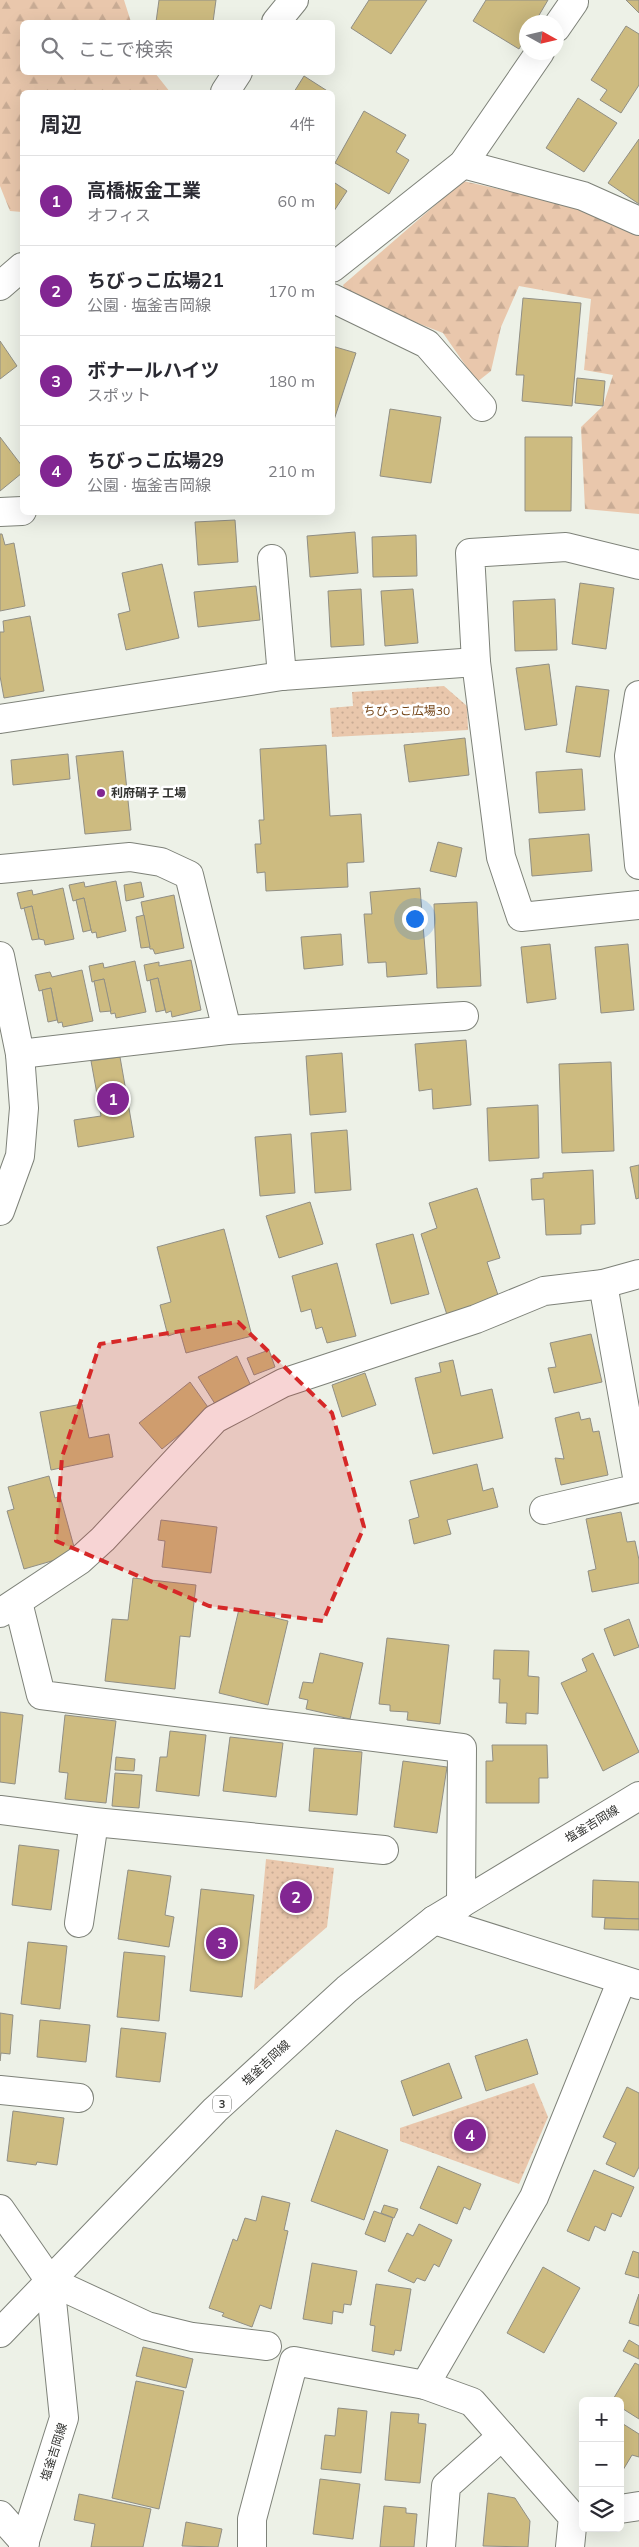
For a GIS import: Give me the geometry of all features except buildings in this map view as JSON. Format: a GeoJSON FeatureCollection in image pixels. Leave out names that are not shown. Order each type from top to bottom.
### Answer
{"type":"FeatureCollection","features":[{"type":"Feature","properties":{"kind":"street"},"geometry":{"type":"LineString","coordinates":[[278,20],[294,0]]}},
{"type":"Feature","properties":{"kind":"street"},"geometry":{"type":"LineString","coordinates":[[564,16],[574,2]]}},
{"type":"Feature","properties":{"kind":"street"},"geometry":{"type":"LineString","coordinates":[[335,266],[463,164],[534,60]]}},
{"type":"Feature","properties":{"kind":"street"},"geometry":{"type":"LineString","coordinates":[[226,90],[236,75]]}},
{"type":"Feature","properties":{"kind":"street"},"geometry":{"type":"LineString","coordinates":[[463,164],[583,196],[639,221]]}},
{"type":"Feature","properties":{"kind":"street"},"geometry":{"type":"LineString","coordinates":[[0,286],[20,269]]}},
{"type":"Feature","properties":{"kind":"street"},"geometry":{"type":"LineString","coordinates":[[335,299],[427,344],[482,407]]}},
{"type":"Feature","properties":{"kind":"street"},"geometry":{"type":"LineString","coordinates":[[0,512],[20,511]]}},
{"type":"Feature","properties":{"kind":"street"},"geometry":{"type":"LineString","coordinates":[[639,564],[566,547],[470,553],[476,662],[501,857],[521,917],[639,905]]}},
{"type":"Feature","properties":{"kind":"street"},"geometry":{"type":"LineString","coordinates":[[272,559],[282,676]]}},
{"type":"Feature","properties":{"kind":"street"},"geometry":{"type":"LineString","coordinates":[[0,719],[282,676],[476,662]]}},
{"type":"Feature","properties":{"kind":"street"},"geometry":{"type":"LineString","coordinates":[[639,696],[629,756],[639,864]]}},
{"type":"Feature","properties":{"kind":"street"},"geometry":{"type":"LineString","coordinates":[[0,869],[130,857],[161,862],[189,875],[227,1030]]}},
{"type":"Feature","properties":{"kind":"street"},"geometry":{"type":"LineString","coordinates":[[0,956],[3,987],[20,1054],[24,1108],[20,1156],[0,1211]]}},
{"type":"Feature","properties":{"kind":"street"},"geometry":{"type":"LineString","coordinates":[[20,1054],[227,1030],[464,1016]]}},
{"type":"Feature","properties":{"kind":"street"},"geometry":{"type":"LineString","coordinates":[[461,1904],[462,1748],[41,1695],[9,1608],[80,1560],[103,1539],[215,1419],[283,1383],[476,1319],[544,1291],[603,1284],[639,1274]]}},
{"type":"Feature","properties":{"kind":"street"},"geometry":{"type":"LineString","coordinates":[[544,1510],[639,1488],[603,1284]]}},
{"type":"Feature","properties":{"kind":"street","name":"塩釜吉岡線"},"geometry":{"type":"LineString","coordinates":[[24,2545],[64,2418],[50,2281],[215,2110],[347,1988],[434,1920],[639,1796]]}},
{"type":"Feature","properties":{"kind":"street"},"geometry":{"type":"LineString","coordinates":[[0,1810],[94,1822],[384,1850]]}},
{"type":"Feature","properties":{"kind":"street"},"geometry":{"type":"LineString","coordinates":[[80,1923],[94,1822]]}},
{"type":"Feature","properties":{"kind":"street"},"geometry":{"type":"LineString","coordinates":[[425,2385],[534,2197],[631,1983],[434,1920]]}},
{"type":"Feature","properties":{"kind":"street"},"geometry":{"type":"LineString","coordinates":[[0,2090],[79,2098]]}},
{"type":"Feature","properties":{"kind":"street"},"geometry":{"type":"LineString","coordinates":[[0,2209],[50,2281],[147,2326],[192,2336],[267,2346]]}},
{"type":"Feature","properties":{"kind":"street"},"geometry":{"type":"LineString","coordinates":[[0,2333],[50,2281]]}},
{"type":"Feature","properties":{"kind":"street"},"geometry":{"type":"LineString","coordinates":[[252,2547],[252,2519],[294,2361],[425,2385],[472,2402],[578,2516],[570,2547]]}},
{"type":"Feature","properties":{"kind":"street"},"geometry":{"type":"LineString","coordinates":[[441,2547],[446,2486],[502,2436]]}},
{"type":"Feature","properties":{"kind":"street"},"geometry":{"type":"LineString","coordinates":[[624,2508],[639,2506]]}},
{"type":"Feature","properties":{"kind":"street"},"geometry":{"type":"LineString","coordinates":[[0,2515],[24,2545]]}},
{"type":"Feature","properties":{"kind":"highlighted area"},"geometry":{"type":"Polygon","coordinates":[[[238,1322],[332,1413],[364,1527],[323,1621],[209,1606],[56,1541],[62,1457],[100,1344],[238,1322]]]}},
{"type":"Feature","properties":{"kind":"green space"},"geometry":{"type":"Polygon","coordinates":[[[0,0],[124,0],[130,20],[20,20],[20,75],[157,75],[168,90],[20,90],[20,212],[10,211],[0,186],[0,0]]]}},
{"type":"Feature","properties":{"kind":"green space"},"geometry":{"type":"Polygon","coordinates":[[[463,181],[566,204],[639,235],[639,514],[585,509],[581,427],[603,406],[613,375],[584,370],[591,299],[519,286],[501,327],[491,371],[477,382],[443,333],[376,307],[348,300],[343,285],[463,181]]]}},
{"type":"Feature","properties":{"kind":"green space","name":"ちびっこ広場30"},"geometry":{"type":"Polygon","coordinates":[[[444,686],[467,706],[468,730],[332,737],[330,708],[353,706],[352,692],[444,686]]]}},
{"type":"Feature","properties":{"kind":"green space"},"geometry":{"type":"Polygon","coordinates":[[[266,1859],[334,1868],[327,1927],[254,1990],[266,1859]]]}},
{"type":"Feature","properties":{"kind":"green space"},"geometry":{"type":"Polygon","coordinates":[[[534,2083],[548,2117],[519,2184],[400,2141],[400,2128],[534,2083]]]}},
{"type":"Feature","properties":{"kind":"place","name":"利府硝子 工場"},"geometry":{"type":"Point","coordinates":[101,793]}},
{"type":"Feature","properties":{"kind":"place","name":"高橋板金工業"},"geometry":{"type":"Point","coordinates":[113,1099]}},
{"type":"Feature","properties":{"kind":"place","name":"ちびっこ広場21"},"geometry":{"type":"Point","coordinates":[296,1897]}},
{"type":"Feature","properties":{"kind":"place","name":"ボナールハイツ"},"geometry":{"type":"Point","coordinates":[222,1943]}},
{"type":"Feature","properties":{"kind":"place","name":"ちびっこ広場29"},"geometry":{"type":"Point","coordinates":[470,2135]}}]}
